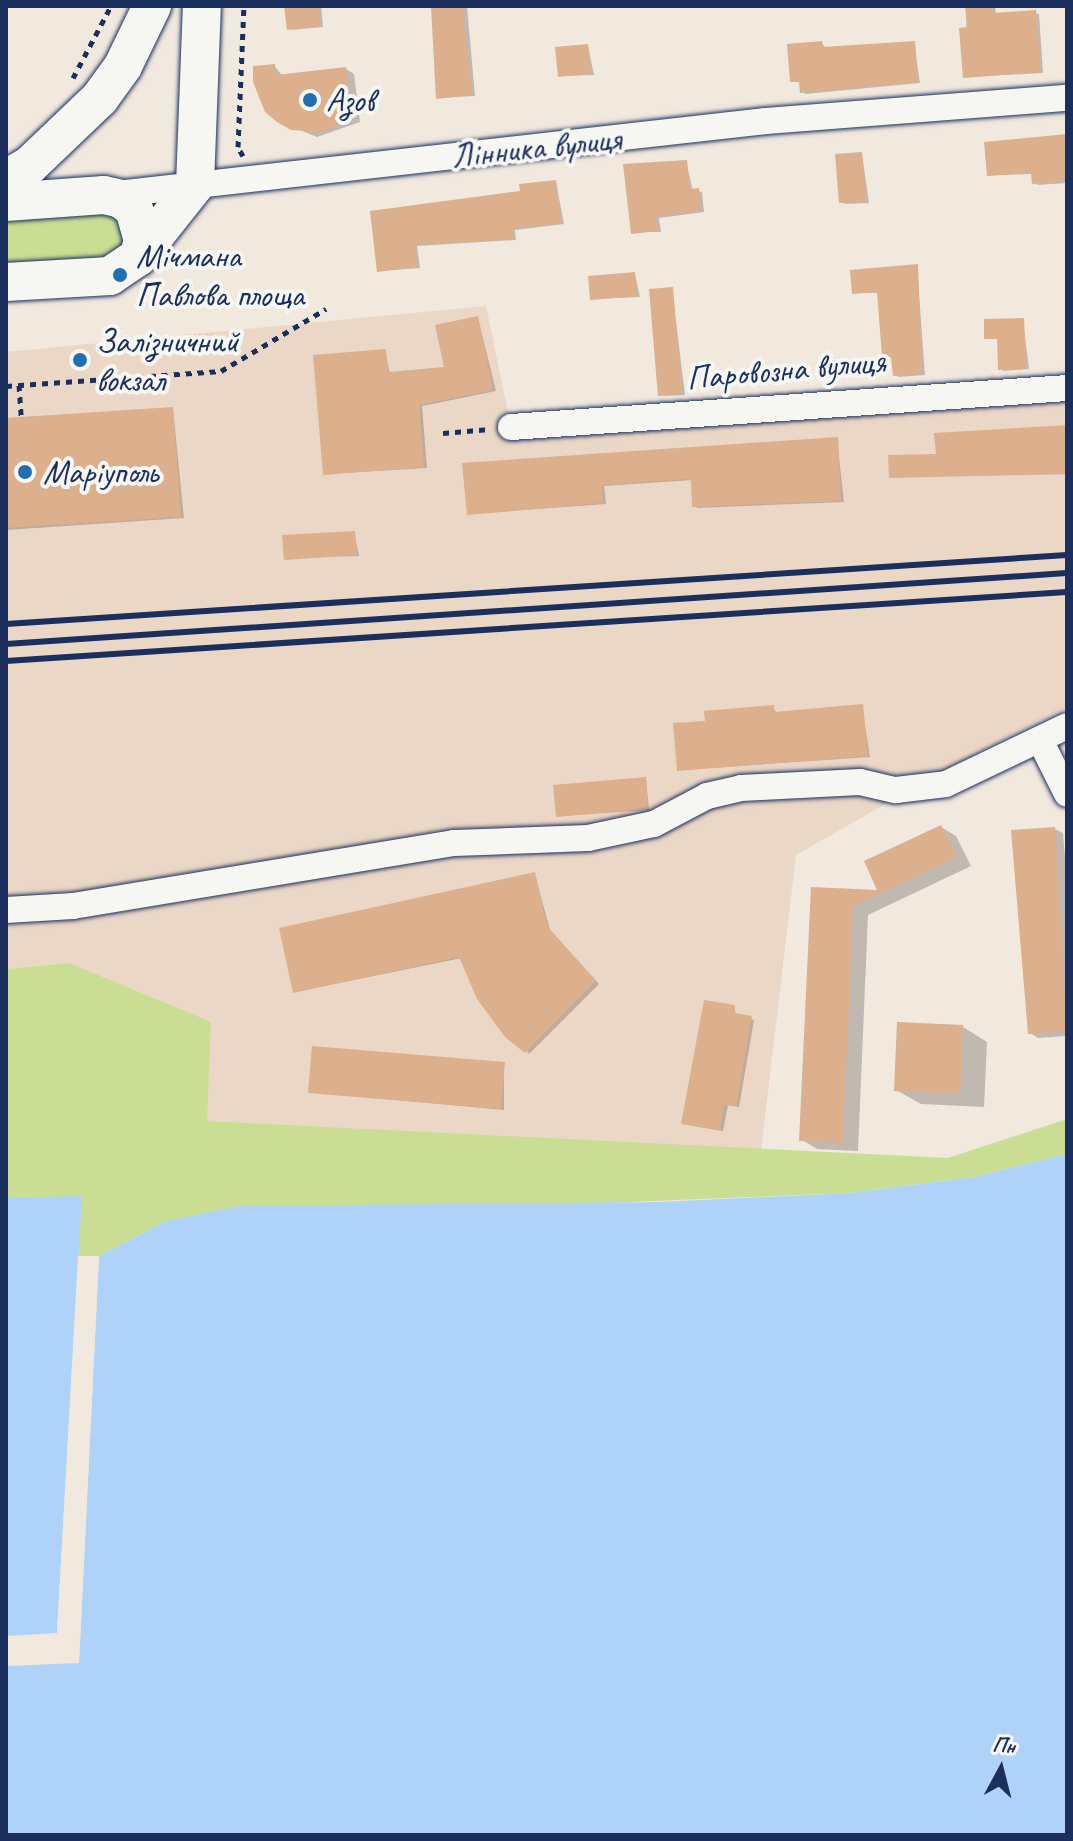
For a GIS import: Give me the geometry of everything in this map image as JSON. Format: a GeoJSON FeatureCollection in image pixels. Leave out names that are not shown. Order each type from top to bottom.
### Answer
{"type":"FeatureCollection","features":[{"type":"Feature","properties":{"kind":"street"},"geometry":{"type":"LineString","coordinates":[[6,179],[41,156],[100,98],[123,66],[152,6]]}},
{"type":"Feature","properties":{"kind":"street"},"geometry":{"type":"LineString","coordinates":[[6,282],[110,276],[138,257],[195,185],[202,6]]}},
{"type":"Feature","properties":{"kind":"street","name":"Лінника вулиця"},"geometry":{"type":"LineString","coordinates":[[6,202],[104,195],[766,121],[1067,98]]}},
{"type":"Feature","properties":{"kind":"street"},"geometry":{"type":"LineString","coordinates":[[104,195],[134,209],[142,224],[138,257]]}},
{"type":"Feature","properties":{"kind":"street","name":"Паровозна вулиця"},"geometry":{"type":"LineString","coordinates":[[511,427],[945,393],[1067,388]]}},
{"type":"Feature","properties":{"kind":"street"},"geometry":{"type":"LineString","coordinates":[[6,910],[73,906],[454,843],[588,838],[654,824],[707,796],[741,788],[848,782],[896,790],[946,784],[1067,726]]}},
{"type":"Feature","properties":{"kind":"street"},"geometry":{"type":"LineString","coordinates":[[1040,740],[1067,794]]}},
{"type":"Feature","properties":{"kind":"path"},"geometry":{"type":"LineString","coordinates":[[70,84],[111,6]]}},
{"type":"Feature","properties":{"kind":"path"},"geometry":{"type":"LineString","coordinates":[[238,147],[244,6]]}},
{"type":"Feature","properties":{"kind":"path"},"geometry":{"type":"LineString","coordinates":[[6,386],[221,371],[326,309]]}},
{"type":"Feature","properties":{"kind":"path"},"geometry":{"type":"LineString","coordinates":[[19,385],[21,417]]}},
{"type":"Feature","properties":{"kind":"path"},"geometry":{"type":"LineString","coordinates":[[443,433],[511,427]]}},
{"type":"Feature","properties":{"kind":"shaded area"},"geometry":{"type":"Polygon","coordinates":[[[486,306],[511,427],[1067,400],[1067,708],[970,756],[796,855],[761,1151],[207,1121],[69,963],[6,969],[6,352],[486,306]]]}},
{"type":"Feature","properties":{"kind":"green space"},"geometry":{"type":"Polygon","coordinates":[[[116,207],[129,255],[6,272],[6,213],[116,207]]]}},
{"type":"Feature","properties":{"kind":"green space"},"geometry":{"type":"Polygon","coordinates":[[[69,963],[211,1022],[207,1121],[948,1158],[1067,1119],[1067,1154],[974,1177],[851,1193],[166,1221],[99,1256],[78,1256],[81,1197],[6,1198],[6,969],[69,963]]]}},
{"type":"Feature","properties":{"kind":"water"},"geometry":{"type":"Polygon","coordinates":[[[1067,1154],[1067,1835],[6,1835],[6,1666],[79,1662],[99,1256],[166,1221],[240,1206],[657,1202],[851,1193],[974,1177],[1067,1154]]]}},
{"type":"Feature","properties":{"kind":"water"},"geometry":{"type":"Polygon","coordinates":[[[82,1196],[57,1633],[6,1636],[6,1198],[82,1196]]]}},
{"type":"Feature","properties":{"kind":"pier"},"geometry":{"type":"Polygon","coordinates":[[[78,1256],[82,1256],[61,1634],[6,1640],[57,1633],[78,1256]]]}},
{"type":"Feature","properties":{"kind":"pier"},"geometry":{"type":"Polygon","coordinates":[[[95,1256],[99,1256],[79,1663],[6,1666],[75,1659],[95,1256]]]}},
{"type":"Feature","properties":{"kind":"building"},"geometry":{"type":"Polygon","coordinates":[[[284,6],[318,6],[320,26],[287,30],[284,6]]]}},
{"type":"Feature","properties":{"kind":"building"},"geometry":{"type":"Polygon","coordinates":[[[431,6],[462,6],[472,95],[436,99],[431,6]]]}},
{"type":"Feature","properties":{"kind":"building"},"geometry":{"type":"Polygon","coordinates":[[[965,6],[993,6],[993,13],[1036,10],[1041,72],[963,78],[959,28],[967,27],[965,6]]]}},
{"type":"Feature","properties":{"kind":"building"},"geometry":{"type":"Polygon","coordinates":[[[822,41],[823,47],[915,41],[918,82],[800,93],[799,82],[790,82],[787,44],[822,41]]]}},
{"type":"Feature","properties":{"kind":"building"},"geometry":{"type":"Polygon","coordinates":[[[588,44],[591,74],[558,77],[555,47],[588,44]]]}},
{"type":"Feature","properties":{"kind":"building"},"geometry":{"type":"Polygon","coordinates":[[[275,64],[276,75],[346,67],[352,118],[323,132],[291,130],[277,122],[265,112],[253,82],[253,66],[275,64]]]}},
{"type":"Feature","properties":{"kind":"building"},"geometry":{"type":"Polygon","coordinates":[[[1067,134],[1067,181],[1032,184],[1031,173],[987,176],[984,142],[1067,134]]]}},
{"type":"Feature","properties":{"kind":"building"},"geometry":{"type":"Polygon","coordinates":[[[862,152],[866,202],[839,203],[835,154],[862,152]]]}},
{"type":"Feature","properties":{"kind":"building"},"geometry":{"type":"Polygon","coordinates":[[[687,160],[690,189],[699,188],[701,211],[656,216],[658,231],[631,234],[623,164],[687,160]]]}},
{"type":"Feature","properties":{"kind":"building"},"geometry":{"type":"Polygon","coordinates":[[[556,180],[561,223],[512,229],[514,239],[414,245],[417,267],[377,272],[370,211],[520,191],[519,184],[556,180]]]}},
{"type":"Feature","properties":{"kind":"building"},"geometry":{"type":"Polygon","coordinates":[[[918,264],[922,374],[893,376],[891,357],[882,357],[877,292],[852,294],[850,270],[918,264]]]}},
{"type":"Feature","properties":{"kind":"building"},"geometry":{"type":"Polygon","coordinates":[[[635,272],[637,296],[590,300],[588,276],[635,272]]]}},
{"type":"Feature","properties":{"kind":"building"},"geometry":{"type":"Polygon","coordinates":[[[673,287],[682,394],[658,396],[649,289],[673,287]]]}},
{"type":"Feature","properties":{"kind":"building"},"geometry":{"type":"Polygon","coordinates":[[[478,316],[493,390],[419,405],[424,467],[323,475],[313,355],[386,349],[388,372],[444,367],[435,325],[478,316]]]}},
{"type":"Feature","properties":{"kind":"building"},"geometry":{"type":"Polygon","coordinates":[[[1024,318],[1026,369],[998,370],[997,339],[984,339],[984,319],[1024,318]]]}},
{"type":"Feature","properties":{"kind":"building"},"geometry":{"type":"Polygon","coordinates":[[[173,407],[181,517],[6,528],[6,418],[173,407]]]}},
{"type":"Feature","properties":{"kind":"building"},"geometry":{"type":"Polygon","coordinates":[[[1067,425],[1067,474],[889,478],[888,455],[936,454],[934,433],[1067,425]]]}},
{"type":"Feature","properties":{"kind":"building"},"geometry":{"type":"Polygon","coordinates":[[[838,437],[841,501],[692,507],[691,479],[602,485],[603,503],[467,515],[462,463],[838,437]]]}},
{"type":"Feature","properties":{"kind":"building"},"geometry":{"type":"Polygon","coordinates":[[[355,531],[357,555],[284,560],[282,535],[355,531]]]}},
{"type":"Feature","properties":{"kind":"building"},"geometry":{"type":"Polygon","coordinates":[[[863,704],[868,756],[677,771],[673,723],[705,721],[704,711],[774,705],[774,712],[863,704]]]}},
{"type":"Feature","properties":{"kind":"building"},"geometry":{"type":"Polygon","coordinates":[[[646,777],[648,809],[556,817],[553,785],[646,777]]]}},
{"type":"Feature","properties":{"kind":"building"},"geometry":{"type":"Polygon","coordinates":[[[941,825],[957,857],[853,906],[843,1143],[799,1141],[811,887],[877,890],[864,861],[941,825]]]}},
{"type":"Feature","properties":{"kind":"building"},"geometry":{"type":"Polygon","coordinates":[[[1055,827],[1067,1031],[1028,1034],[1011,830],[1055,827]]]}},
{"type":"Feature","properties":{"kind":"building"},"geometry":{"type":"Polygon","coordinates":[[[535,872],[547,926],[596,981],[525,1053],[505,1037],[477,999],[459,957],[293,993],[279,928],[535,872]]]}},
{"type":"Feature","properties":{"kind":"building"},"geometry":{"type":"Polygon","coordinates":[[[704,1000],[735,1005],[734,1013],[752,1016],[736,1106],[724,1105],[720,1130],[681,1124],[704,1000]]]}},
{"type":"Feature","properties":{"kind":"building"},"geometry":{"type":"Polygon","coordinates":[[[897,1022],[963,1025],[960,1094],[894,1091],[897,1022]]]}},
{"type":"Feature","properties":{"kind":"building"},"geometry":{"type":"Polygon","coordinates":[[[312,1046],[505,1062],[501,1109],[308,1093],[312,1046]]]}},
{"type":"Feature","properties":{"kind":"railway"},"geometry":{"type":"LineString","coordinates":[[6,624],[1067,555]]}},
{"type":"Feature","properties":{"kind":"railway"},"geometry":{"type":"LineString","coordinates":[[6,644],[1067,573]]}},
{"type":"Feature","properties":{"kind":"railway"},"geometry":{"type":"LineString","coordinates":[[6,661],[1067,592]]}},
{"type":"Feature","properties":{"kind":"place","name":"Азов"},"geometry":{"type":"Point","coordinates":[310,100]}},
{"type":"Feature","properties":{"kind":"place","name":"Мічмана Павлова площа"},"geometry":{"type":"Point","coordinates":[120,275]}},
{"type":"Feature","properties":{"kind":"place","name":"Залізничний вокзал"},"geometry":{"type":"Point","coordinates":[80,360]}},
{"type":"Feature","properties":{"kind":"place","name":"Маріуполь"},"geometry":{"type":"Point","coordinates":[25,472]}}]}
